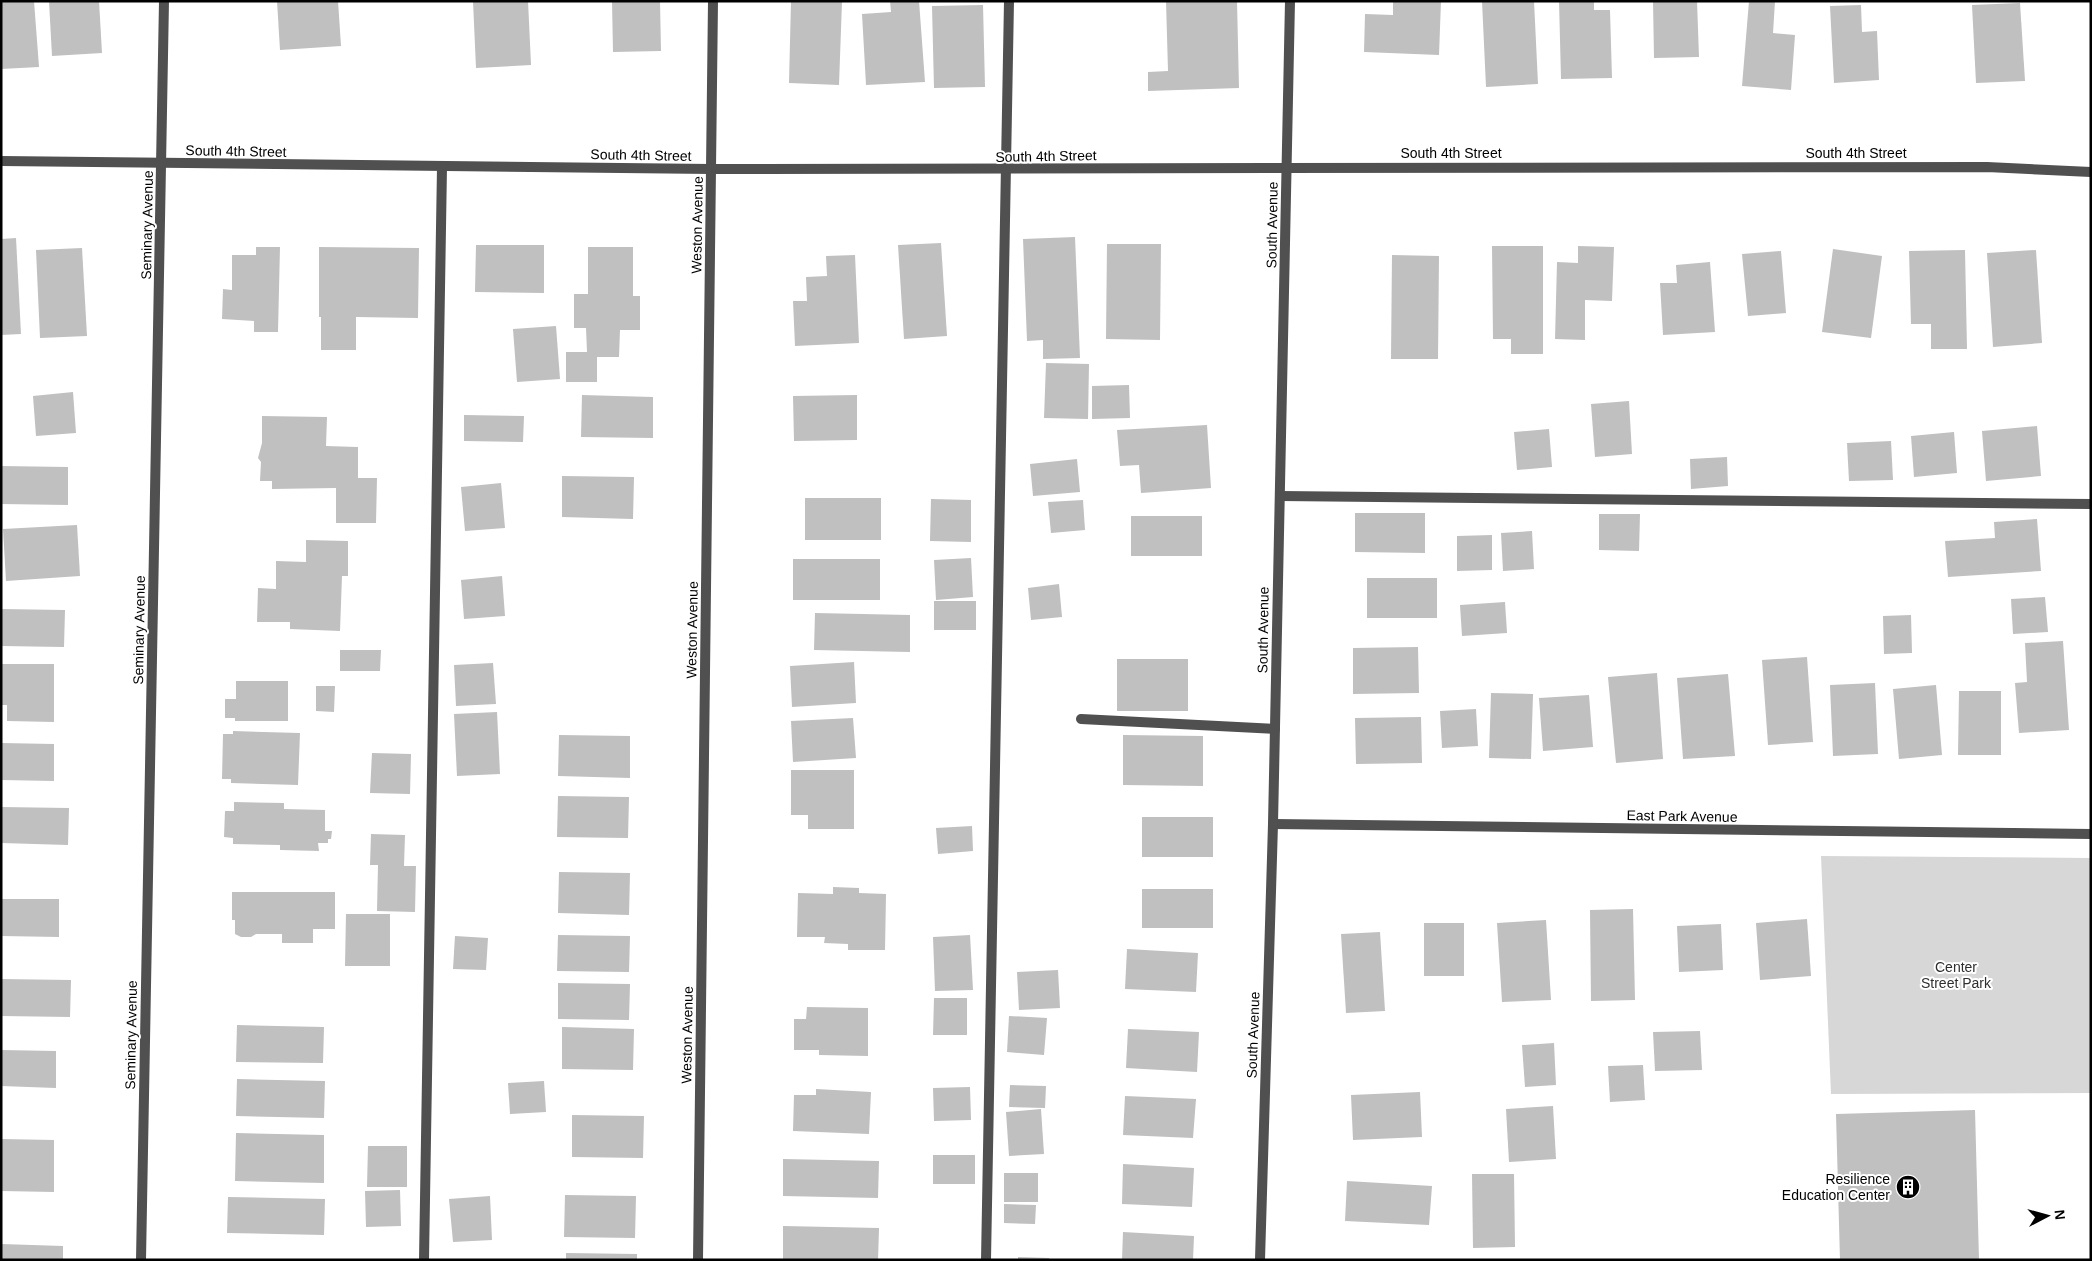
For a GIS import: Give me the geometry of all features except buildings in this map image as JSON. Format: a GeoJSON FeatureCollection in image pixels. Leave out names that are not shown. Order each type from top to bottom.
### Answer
{"type":"FeatureCollection","features":[{"type":"Feature","properties":{"kind":"street","name":"Seminary Avenue"},"geometry":{"type":"LineString","coordinates":[[141,1260],[164,1]]}},
{"type":"Feature","properties":{"kind":"street","name":"Weston Avenue"},"geometry":{"type":"LineString","coordinates":[[698,1260],[713,1]]}},
{"type":"Feature","properties":{"kind":"street"},"geometry":{"type":"LineString","coordinates":[[986,1260],[1009,1]]}},
{"type":"Feature","properties":{"kind":"street","name":"South Avenue"},"geometry":{"type":"LineString","coordinates":[[1260,1260],[1273,824],[1290,1]]}},
{"type":"Feature","properties":{"kind":"street","name":"South 4th Street"},"geometry":{"type":"LineString","coordinates":[[1,161],[711,169],[1006,170],[1287,166],[1987,167],[2091,172]]}},
{"type":"Feature","properties":{"kind":"street"},"geometry":{"type":"LineString","coordinates":[[424,1260],[442,166]]}},
{"type":"Feature","properties":{"kind":"street"},"geometry":{"type":"LineString","coordinates":[[1280,496],[2091,504]]}},
{"type":"Feature","properties":{"kind":"street"},"geometry":{"type":"LineString","coordinates":[[1081,719],[1275,729]]}},
{"type":"Feature","properties":{"kind":"street","name":"East Park Avenue"},"geometry":{"type":"LineString","coordinates":[[1273,824],[2091,834]]}},
{"type":"Feature","properties":{"kind":"green space","name":"Center Street Park"},"geometry":{"type":"Polygon","coordinates":[[[1821,856],[2091,858],[2091,1093],[1831,1094],[1821,856]]]}},
{"type":"Feature","properties":{"kind":"place","name":"Resilience Education Center"},"geometry":{"type":"Point","coordinates":[1908,1187]}}]}
